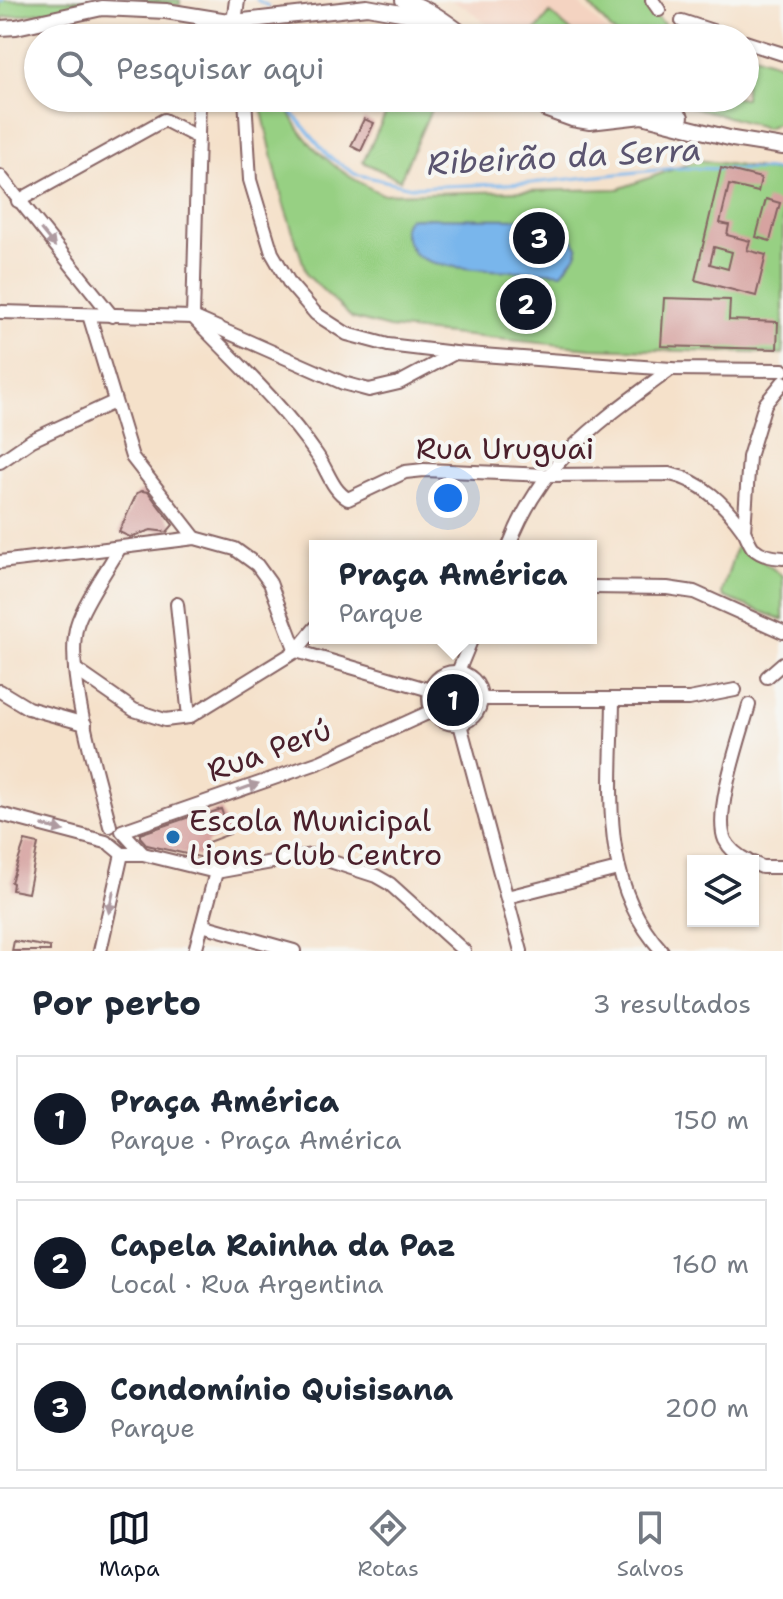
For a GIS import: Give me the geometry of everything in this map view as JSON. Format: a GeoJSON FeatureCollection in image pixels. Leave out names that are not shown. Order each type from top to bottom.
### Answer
{"type":"FeatureCollection","features":[{"type":"Feature","properties":{"kind":"main road"},"geometry":{"type":"LineString","coordinates":[[234,22],[237,0]]}},
{"type":"Feature","properties":{"kind":"main road"},"geometry":{"type":"LineString","coordinates":[[403,0],[422,6],[448,24]]}},
{"type":"Feature","properties":{"kind":"main road"},"geometry":{"type":"LineString","coordinates":[[30,24],[102,8],[166,11],[234,22],[288,7],[343,5],[418,16],[431,24]]}},
{"type":"Feature","properties":{"kind":"main road"},"geometry":{"type":"LineString","coordinates":[[0,28],[24,25]]}},
{"type":"Feature","properties":{"kind":"main road"},"geometry":{"type":"LineString","coordinates":[[553,112],[590,122],[642,116],[733,139],[783,147]]}},
{"type":"Feature","properties":{"kind":"main road"},"geometry":{"type":"LineString","coordinates":[[665,112],[720,128],[783,138]]}},
{"type":"Feature","properties":{"kind":"street"},"geometry":{"type":"LineString","coordinates":[[203,19],[203,24]]}},
{"type":"Feature","properties":{"kind":"street"},"geometry":{"type":"LineString","coordinates":[[682,21],[691,24]]}},
{"type":"Feature","properties":{"kind":"street"},"geometry":{"type":"LineString","coordinates":[[759,46],[783,54]]}},
{"type":"Feature","properties":{"kind":"street"},"geometry":{"type":"LineString","coordinates":[[193,317],[198,112]]}},
{"type":"Feature","properties":{"kind":"street"},"geometry":{"type":"LineString","coordinates":[[246,112],[250,180],[272,253],[290,284],[316,314],[347,334],[388,345],[455,353],[671,369],[783,370]]}},
{"type":"Feature","properties":{"kind":"street"},"geometry":{"type":"LineString","coordinates":[[18,201],[164,120],[197,137]]}},
{"type":"Feature","properties":{"kind":"street"},"geometry":{"type":"LineString","coordinates":[[0,176],[112,316]]}},
{"type":"Feature","properties":{"kind":"street"},"geometry":{"type":"LineString","coordinates":[[0,312],[193,317],[343,383],[369,390],[399,383],[455,353]]}},
{"type":"Feature","properties":{"kind":"street"},"geometry":{"type":"LineString","coordinates":[[89,315],[132,457],[195,538]]}},
{"type":"Feature","properties":{"kind":"street","name":"Rua Uruguai"},"geometry":{"type":"LineString","coordinates":[[193,317],[299,429],[325,467],[337,493],[348,499],[405,472],[424,470],[547,475],[670,474],[689,478],[711,493],[744,531],[752,547],[765,556],[782,558]]}},
{"type":"Feature","properties":{"kind":"street"},"geometry":{"type":"LineString","coordinates":[[511,540],[519,521],[547,475],[572,446],[671,369]]}},
{"type":"Feature","properties":{"kind":"street"},"geometry":{"type":"LineString","coordinates":[[744,531],[749,457],[765,404],[783,382]]}},
{"type":"Feature","properties":{"kind":"street"},"geometry":{"type":"LineString","coordinates":[[0,462],[32,440],[114,402]]}},
{"type":"Feature","properties":{"kind":"street"},"geometry":{"type":"LineString","coordinates":[[0,562],[195,538],[235,549],[257,565],[270,583],[296,651]]}},
{"type":"Feature","properties":{"kind":"street"},"geometry":{"type":"LineString","coordinates":[[119,549],[77,623],[75,669],[85,724],[116,828],[143,854]]}},
{"type":"Feature","properties":{"kind":"street"},"geometry":{"type":"LineString","coordinates":[[597,587],[667,588],[694,592],[783,632]]}},
{"type":"Feature","properties":{"kind":"street"},"geometry":{"type":"LineString","coordinates":[[177,604],[189,717]]}},
{"type":"Feature","properties":{"kind":"street"},"geometry":{"type":"LineString","coordinates":[[75,669],[134,710],[165,720],[189,717],[296,651],[309,635]]}},
{"type":"Feature","properties":{"kind":"street"},"geometry":{"type":"LineString","coordinates":[[458,672],[470,644]]}},
{"type":"Feature","properties":{"kind":"street"},"geometry":{"type":"LineString","coordinates":[[296,651],[430,690]]}},
{"type":"Feature","properties":{"kind":"street"},"geometry":{"type":"LineString","coordinates":[[767,677],[783,663]]}},
{"type":"Feature","properties":{"kind":"street"},"geometry":{"type":"LineString","coordinates":[[458,672],[472,678],[481,699],[474,715],[460,724],[444,722],[432,711],[428,697],[433,683],[444,673],[458,672]]}},
{"type":"Feature","properties":{"kind":"street"},"geometry":{"type":"LineString","coordinates":[[481,699],[689,699],[735,690]]}},
{"type":"Feature","properties":{"kind":"street"},"geometry":{"type":"LineString","coordinates":[[0,691],[28,708],[85,724]]}},
{"type":"Feature","properties":{"kind":"street"},"geometry":{"type":"LineString","coordinates":[[613,701],[612,831],[618,869],[644,932],[662,951]]}},
{"type":"Feature","properties":{"kind":"street"},"geometry":{"type":"LineString","coordinates":[[736,855],[726,841],[721,825],[725,797],[749,705]]}},
{"type":"Feature","properties":{"kind":"street","name":"Rua Perú"},"geometry":{"type":"LineString","coordinates":[[116,828],[320,762],[432,711]]}},
{"type":"Feature","properties":{"kind":"street"},"geometry":{"type":"LineString","coordinates":[[460,724],[521,951]]}},
{"type":"Feature","properties":{"kind":"street"},"geometry":{"type":"LineString","coordinates":[[0,814],[113,847],[216,872],[311,855],[328,858],[390,884],[464,951]]}},
{"type":"Feature","properties":{"kind":"street"},"geometry":{"type":"LineString","coordinates":[[100,951],[113,847],[104,831],[116,828]]}},
{"type":"Feature","properties":{"kind":"street"},"geometry":{"type":"LineString","coordinates":[[759,866],[783,867]]}},
{"type":"Feature","properties":{"kind":"street"},"geometry":{"type":"LineString","coordinates":[[507,897],[618,869]]}},
{"type":"Feature","properties":{"kind":"street"},"geometry":{"type":"LineString","coordinates":[[195,951],[216,872]]}},
{"type":"Feature","properties":{"kind":"street"},"geometry":{"type":"LineString","coordinates":[[202,925],[294,951]]}},
{"type":"Feature","properties":{"kind":"shaded area"},"geometry":{"type":"Polygon","coordinates":[[[450,0],[575,0],[600,24],[487,24],[450,0]]]}},
{"type":"Feature","properties":{"kind":"green space"},"geometry":{"type":"Polygon","coordinates":[[[0,0],[180,0],[180,5],[111,2],[0,18],[0,0]]]}},
{"type":"Feature","properties":{"kind":"green space"},"geometry":{"type":"Polygon","coordinates":[[[585,0],[645,0],[664,24],[606,24],[585,0]]]}},
{"type":"Feature","properties":{"kind":"green space"},"geometry":{"type":"Polygon","coordinates":[[[550,13],[563,24],[541,24],[550,13]]]}},
{"type":"Feature","properties":{"kind":"green space"},"geometry":{"type":"Polygon","coordinates":[[[759,57],[783,65],[783,112],[778,123],[766,128],[710,112],[759,112],[759,57]]]}},
{"type":"Feature","properties":{"kind":"green space"},"geometry":{"type":"Polygon","coordinates":[[[262,112],[290,112],[299,129],[323,156],[352,178],[382,194],[618,189],[699,160],[783,172],[783,354],[591,348],[389,328],[352,318],[307,275],[283,202],[262,112]]]}},
{"type":"Feature","properties":{"kind":"green space"},"geometry":{"type":"Polygon","coordinates":[[[386,112],[430,112],[400,180],[363,162],[386,112]]]}},
{"type":"Feature","properties":{"kind":"green space"},"geometry":{"type":"Polygon","coordinates":[[[740,545],[783,576],[783,620],[724,597],[722,593],[736,547],[740,545]]]}},
{"type":"Feature","properties":{"kind":"green space"},"geometry":{"type":"Polygon","coordinates":[[[454,683],[465,688],[470,699],[465,710],[454,715],[443,710],[438,699],[443,688],[454,683]]]}},
{"type":"Feature","properties":{"kind":"water"},"geometry":{"type":"Polygon","coordinates":[[[409,218],[544,219],[564,226],[578,247],[577,253],[562,273],[484,270],[441,264],[413,252],[404,231],[409,218]]]}},
{"type":"Feature","properties":{"kind":"building"},"geometry":{"type":"Polygon","coordinates":[[[364,119],[374,123],[361,151],[351,146],[364,119]]]}},
{"type":"Feature","properties":{"kind":"building"},"geometry":{"type":"Polygon","coordinates":[[[721,168],[761,178],[758,192],[729,185],[720,223],[729,225],[727,235],[750,241],[747,250],[766,255],[756,296],[695,280],[721,168]],[[714,247],[710,264],[728,269],[732,252],[714,247]]]}},
{"type":"Feature","properties":{"kind":"building"},"geometry":{"type":"Polygon","coordinates":[[[766,199],[780,203],[770,241],[756,237],[766,199]]]}},
{"type":"Feature","properties":{"kind":"building"},"geometry":{"type":"Polygon","coordinates":[[[523,292],[531,293],[529,317],[520,316],[523,292]]]}},
{"type":"Feature","properties":{"kind":"building"},"geometry":{"type":"Polygon","coordinates":[[[664,298],[730,300],[729,320],[778,322],[777,349],[661,346],[664,298]]]}},
{"type":"Feature","properties":{"kind":"building"},"geometry":{"type":"Polygon","coordinates":[[[148,492],[173,525],[167,532],[151,530],[130,537],[119,532],[137,493],[148,492]]]}},
{"type":"Feature","properties":{"kind":"building","name":"Escola Municipal Lions Club Centro"},"geometry":{"type":"Polygon","coordinates":[[[221,809],[230,834],[208,842],[204,858],[147,845],[140,837],[140,834],[221,809]]]}},
{"type":"Feature","properties":{"kind":"building"},"geometry":{"type":"Polygon","coordinates":[[[25,841],[38,844],[28,893],[12,890],[11,882],[25,841]]]}},
{"type":"Feature","properties":{"kind":"building"},"geometry":{"type":"Polygon","coordinates":[[[14,941],[50,947],[50,951],[12,951],[14,941]]]}},
{"type":"Feature","properties":{"kind":"waterway","name":"Ribeirão da Serra"},"geometry":{"type":"LineString","coordinates":[[257,0],[268,6]]}},
{"type":"Feature","properties":{"kind":"waterway","name":"Ribeirão da Serra"},"geometry":{"type":"LineString","coordinates":[[292,112],[328,156],[355,174],[411,187],[531,183],[676,168],[776,170],[783,175]]}},
{"type":"Feature","properties":{"kind":"place","name":"Condomínio Quisisana"},"geometry":{"type":"Point","coordinates":[539,238]}},
{"type":"Feature","properties":{"kind":"place","name":"Capela Rainha da Paz"},"geometry":{"type":"Point","coordinates":[526,304]}},
{"type":"Feature","properties":{"kind":"place","name":"Praça América"},"geometry":{"type":"Point","coordinates":[453,700]}},
{"type":"Feature","properties":{"kind":"place","name":"Escola Municipal Lions Club Centro"},"geometry":{"type":"Point","coordinates":[173,837]}}]}
